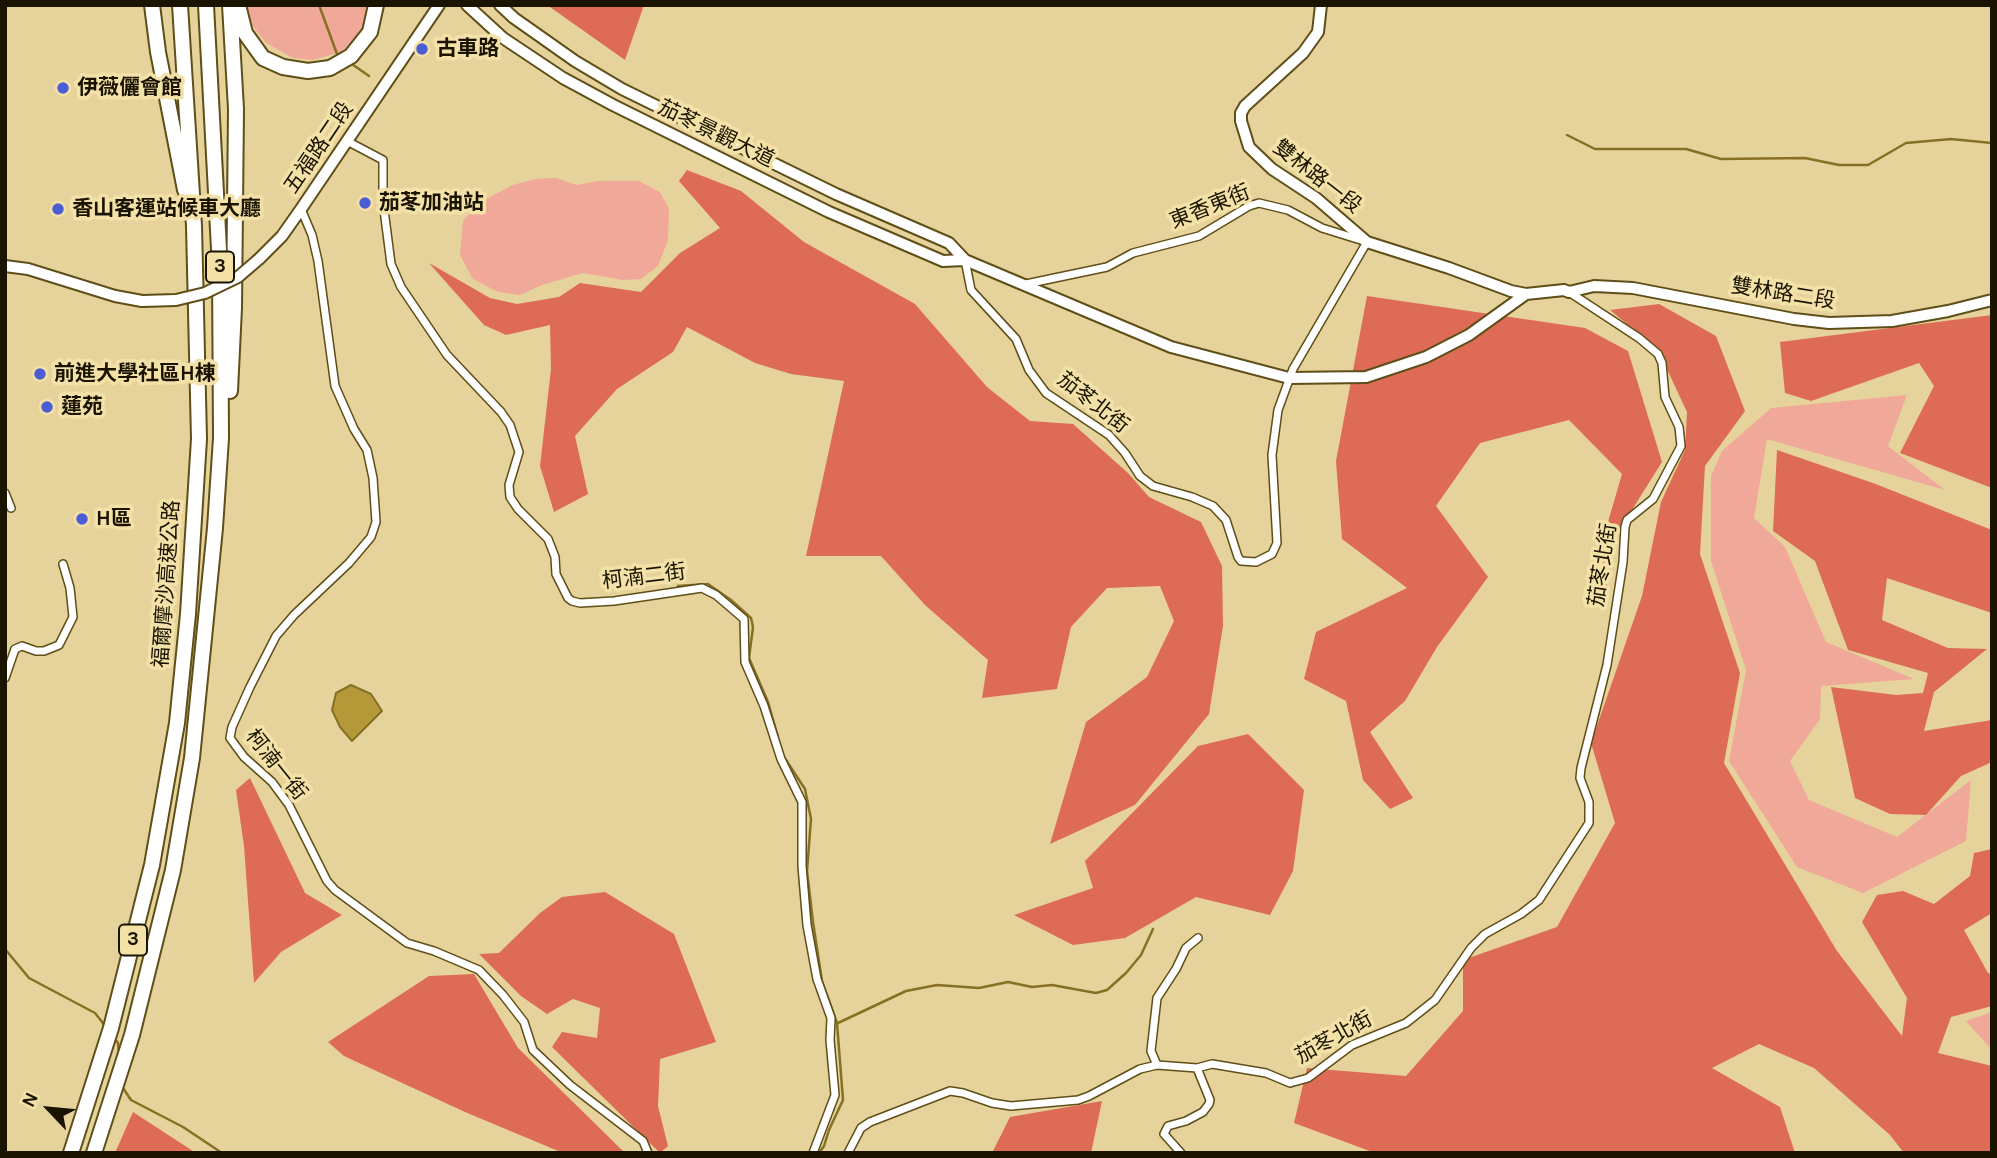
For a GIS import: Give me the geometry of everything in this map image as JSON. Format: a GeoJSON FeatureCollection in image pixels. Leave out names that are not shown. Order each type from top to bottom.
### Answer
{"type":"FeatureCollection","features":[{"type":"Feature","properties":{"kind":"highway"},"geometry":{"type":"LineString","coordinates":[[152,5],[178,162],[194,226]]}},
{"type":"Feature","properties":{"kind":"highway","name":"福爾摩沙高速公路"},"geometry":{"type":"LineString","coordinates":[[71,1153],[111,1028],[152,865],[177,723],[188,614],[199,439],[194,226],[180,5]]}},
{"type":"Feature","properties":{"kind":"highway","name":"福爾摩沙高速公路"},"geometry":{"type":"LineString","coordinates":[[94,1153],[132,1035],[167,895],[192,758],[215,528],[221,438],[220,268],[206,5]]}},
{"type":"Feature","properties":{"kind":"highway"},"geometry":{"type":"LineString","coordinates":[[215,528],[230,391],[234,308],[236,108],[230,5]]}},
{"type":"Feature","properties":{"kind":"highway"},"geometry":{"type":"LineString","coordinates":[[238,5],[249,40],[263,58],[290,69],[309,71],[330,68],[345,59],[370,32],[376,5]]}},
{"type":"Feature","properties":{"kind":"street","name":"五福路二段"},"geometry":{"type":"LineString","coordinates":[[5,265],[28,268],[116,296],[142,301],[176,300],[205,293],[238,277],[282,236],[439,5]]}},
{"type":"Feature","properties":{"kind":"street","name":"茄苳景觀大道"},"geometry":{"type":"LineString","coordinates":[[467,5],[503,38],[563,78],[613,105],[829,212],[943,261],[965,260]]}},
{"type":"Feature","properties":{"kind":"street","name":"茄苳景觀大道"},"geometry":{"type":"LineString","coordinates":[[500,5],[575,61],[622,89],[836,194],[949,243],[965,260],[1171,347],[1289,378],[1366,377],[1426,357],[1469,335],[1526,293]]}},
{"type":"Feature","properties":{"kind":"street","name":"雙林路一段"},"geometry":{"type":"LineString","coordinates":[[1321,5],[1318,32],[1303,53],[1245,106],[1241,121],[1249,148],[1272,169],[1316,198],[1367,242]]}},
{"type":"Feature","properties":{"kind":"street","name":"柯湳二街"},"geometry":{"type":"LineString","coordinates":[[347,141],[383,160],[383,202],[391,264],[401,287],[447,355],[510,425],[519,452],[509,485],[510,497],[518,509],[548,539],[555,557],[556,574],[569,598],[580,603],[614,601],[702,588],[716,595],[744,619],[745,662],[764,706],[781,759],[802,802],[802,866],[807,925],[817,979],[831,1018],[830,1040],[835,1095],[813,1153]]}},
{"type":"Feature","properties":{"kind":"street","name":"東香東街"},"geometry":{"type":"LineString","coordinates":[[1024,285],[1107,267],[1133,253],[1199,236],[1249,206],[1259,203],[1288,210],[1322,228],[1367,242]]}},
{"type":"Feature","properties":{"kind":"street","name":"柯湳一街"},"geometry":{"type":"LineString","coordinates":[[301,209],[312,235],[318,261],[335,386],[341,403],[367,450],[373,478],[376,522],[371,537],[349,563],[294,615],[276,636],[250,687],[232,727],[230,738],[244,757],[272,782],[289,805],[327,881],[335,890],[407,943],[479,970],[524,1022],[533,1050],[570,1085],[643,1141],[648,1153]]}},
{"type":"Feature","properties":{"kind":"street","name":"茄苳北街"},"geometry":{"type":"LineString","coordinates":[[965,260],[971,290],[1016,339],[1029,370],[1046,393],[1109,435],[1140,476],[1153,486],[1213,506],[1226,520],[1238,557],[1242,561],[1256,562],[1268,557],[1278,543],[1272,455],[1278,410],[1289,378],[1367,242]]}},
{"type":"Feature","properties":{"kind":"street"},"geometry":{"type":"LineString","coordinates":[[1367,242],[1450,268],[1511,291],[1569,292]]}},
{"type":"Feature","properties":{"kind":"street","name":"雙林路二段"},"geometry":{"type":"LineString","coordinates":[[1569,292],[1594,286],[1633,288],[1794,319],[1829,323],[1892,321],[1992,300]]}},
{"type":"Feature","properties":{"kind":"street","name":"茄苳北街"},"geometry":{"type":"LineString","coordinates":[[848,1153],[861,1128],[950,1091],[1011,1106],[1078,1100],[1089,1097],[1140,1069],[1157,1065],[1197,1068],[1212,1064],[1249,1070],[1290,1083],[1308,1078],[1353,1045],[1406,1023],[1435,1000],[1471,948],[1485,934],[1521,914],[1539,900],[1589,823],[1589,802],[1580,778],[1581,768],[1606,664],[1623,562],[1627,520],[1653,499],[1681,446],[1681,435],[1665,397],[1662,363],[1658,354],[1639,338],[1569,292]]}},
{"type":"Feature","properties":{"kind":"street"},"geometry":{"type":"LineString","coordinates":[[5,494],[11,508]]}},
{"type":"Feature","properties":{"kind":"street"},"geometry":{"type":"LineString","coordinates":[[5,678],[15,649],[22,646],[44,652],[59,645],[64,636],[73,617],[70,589],[63,564]]}},
{"type":"Feature","properties":{"kind":"street"},"geometry":{"type":"LineString","coordinates":[[1157,1065],[1151,1051],[1157,998],[1176,970],[1186,948],[1198,938]]}},
{"type":"Feature","properties":{"kind":"street"},"geometry":{"type":"LineString","coordinates":[[1181,1153],[1164,1134],[1168,1126],[1203,1112],[1209,1104],[1210,1100],[1197,1068]]}},
{"type":"Feature","properties":{"kind":"shaded area"},"geometry":{"type":"Polygon","coordinates":[[[247,5],[371,5],[370,15],[359,39],[344,51],[313,60],[293,58],[266,43],[252,25],[247,5]]]}},
{"type":"Feature","properties":{"kind":"shaded area"},"geometry":{"type":"Polygon","coordinates":[[[547,5],[644,5],[625,60],[547,5]]]}},
{"type":"Feature","properties":{"kind":"shaded area"},"geometry":{"type":"Polygon","coordinates":[[[687,170],[741,191],[804,242],[915,304],[987,387],[1030,421],[1073,424],[1128,473],[1149,497],[1201,522],[1222,566],[1223,626],[1209,714],[1135,805],[1050,844],[1086,722],[1147,677],[1174,621],[1160,586],[1107,588],[1071,627],[1057,689],[982,698],[988,660],[925,605],[881,556],[806,556],[844,381],[791,374],[755,363],[687,327],[673,352],[617,389],[575,436],[588,494],[554,512],[540,466],[551,369],[550,325],[506,335],[484,325],[429,263],[490,298],[517,304],[559,297],[580,283],[641,292],[680,253],[720,228],[679,181],[687,170]]]}},
{"type":"Feature","properties":{"kind":"shaded area"},"geometry":{"type":"Polygon","coordinates":[[[556,178],[577,185],[598,181],[639,181],[660,192],[669,209],[668,240],[658,266],[641,279],[623,280],[583,273],[542,285],[520,295],[498,292],[473,279],[460,255],[463,221],[482,201],[513,185],[535,179],[556,178]]]}},
{"type":"Feature","properties":{"kind":"shaded area"},"geometry":{"type":"Polygon","coordinates":[[[1367,296],[1585,328],[1628,351],[1662,462],[1615,537],[1605,596],[1600,600],[1596,594],[1596,563],[1622,474],[1569,420],[1480,443],[1436,506],[1488,577],[1437,647],[1405,701],[1370,732],[1413,798],[1390,809],[1363,780],[1346,701],[1304,679],[1316,632],[1407,588],[1342,539],[1336,461],[1367,296]]]}},
{"type":"Feature","properties":{"kind":"shaded area"},"geometry":{"type":"Polygon","coordinates":[[[1659,304],[1716,336],[1745,411],[1705,466],[1700,554],[1740,673],[1724,763],[1837,951],[1902,1036],[1907,998],[1862,922],[1877,895],[1903,891],[1934,904],[1970,876],[1974,853],[1992,849],[1992,913],[1964,930],[1988,973],[1992,974],[1992,1006],[1951,1017],[1938,1053],[1992,1066],[1992,1153],[1904,1153],[1890,1135],[1814,1068],[1759,1044],[1712,1068],[1780,1107],[1795,1153],[1375,1153],[1294,1123],[1307,1068],[1406,1076],[1463,1011],[1463,960],[1557,927],[1615,823],[1591,743],[1642,596],[1661,502],[1685,450],[1687,412],[1658,350],[1610,310],[1659,304]]]}},
{"type":"Feature","properties":{"kind":"shaded area"},"geometry":{"type":"Polygon","coordinates":[[[1992,315],[1992,488],[1900,453],[1934,386],[1919,363],[1811,401],[1785,393],[1780,342],[1992,315]]]}},
{"type":"Feature","properties":{"kind":"shaded area"},"geometry":{"type":"Polygon","coordinates":[[[1907,395],[1888,446],[1945,490],[1767,439],[1754,518],[1785,547],[1826,642],[1914,679],[1821,686],[1820,719],[1790,761],[1809,800],[1897,837],[1971,780],[1966,841],[1863,893],[1797,867],[1729,761],[1746,670],[1711,561],[1711,476],[1722,451],[1771,408],[1907,395]]]}},
{"type":"Feature","properties":{"kind":"shaded area"},"geometry":{"type":"Polygon","coordinates":[[[1777,450],[1873,483],[1992,530],[1992,613],[1887,578],[1882,620],[1948,648],[1987,649],[1934,692],[1924,731],[1992,720],[1992,762],[1961,776],[1926,815],[1890,814],[1855,798],[1831,687],[1896,695],[1923,693],[1928,673],[1848,650],[1815,561],[1773,531],[1777,450]]]}},
{"type":"Feature","properties":{"kind":"shaded area"},"geometry":{"type":"Polygon","coordinates":[[[351,685],[371,694],[382,711],[352,741],[340,727],[332,710],[336,693],[351,685]]]}},
{"type":"Feature","properties":{"kind":"shaded area"},"geometry":{"type":"Polygon","coordinates":[[[1248,734],[1304,790],[1293,871],[1270,915],[1196,897],[1125,938],[1073,945],[1014,915],[1093,888],[1085,861],[1198,746],[1248,734]]]}},
{"type":"Feature","properties":{"kind":"shaded area"},"geometry":{"type":"Polygon","coordinates":[[[250,778],[305,893],[342,915],[281,952],[254,983],[244,846],[236,790],[250,778]]]}},
{"type":"Feature","properties":{"kind":"shaded area"},"geometry":{"type":"Polygon","coordinates":[[[605,892],[674,934],[716,1042],[660,1059],[658,1106],[668,1146],[660,1153],[552,1047],[562,1032],[597,1038],[600,1008],[573,999],[547,1014],[521,996],[479,954],[499,953],[540,913],[562,897],[605,892]]]}},
{"type":"Feature","properties":{"kind":"shaded area"},"geometry":{"type":"Polygon","coordinates":[[[474,974],[518,1048],[625,1153],[563,1153],[465,1112],[344,1056],[328,1042],[429,976],[474,974]]]}},
{"type":"Feature","properties":{"kind":"shaded area"},"geometry":{"type":"Polygon","coordinates":[[[1992,1012],[1992,1049],[1991,1049],[1966,1021],[1992,1012]]]}},
{"type":"Feature","properties":{"kind":"shaded area"},"geometry":{"type":"Polygon","coordinates":[[[1102,1101],[1091,1153],[992,1153],[1010,1117],[1102,1101]]]}},
{"type":"Feature","properties":{"kind":"shaded area"},"geometry":{"type":"Polygon","coordinates":[[[133,1112],[196,1153],[115,1153],[133,1112]]]}},
{"type":"Feature","properties":{"kind":"waterway"},"geometry":{"type":"LineString","coordinates":[[319,5],[340,56]]}},
{"type":"Feature","properties":{"kind":"waterway"},"geometry":{"type":"LineString","coordinates":[[349,62],[369,76]]}},
{"type":"Feature","properties":{"kind":"waterway"},"geometry":{"type":"LineString","coordinates":[[1567,135],[1595,149],[1686,149],[1721,159],[1805,158],[1839,165],[1868,165],[1906,143],[1951,139],[1992,143]]}},
{"type":"Feature","properties":{"kind":"waterway"},"geometry":{"type":"LineString","coordinates":[[678,586],[708,584],[751,618],[753,627],[749,658],[768,702],[778,737]]}},
{"type":"Feature","properties":{"kind":"waterway"},"geometry":{"type":"LineString","coordinates":[[784,757],[805,789],[811,819],[807,871],[813,922],[822,981],[837,1023],[843,1100],[819,1153]]}},
{"type":"Feature","properties":{"kind":"waterway"},"geometry":{"type":"LineString","coordinates":[[838,1023],[906,991],[937,985],[979,988],[1008,982],[1032,987],[1052,985],[1096,993],[1107,990],[1141,955],[1153,929]]}},
{"type":"Feature","properties":{"kind":"waterway"},"geometry":{"type":"LineString","coordinates":[[5,949],[29,978],[95,1013],[106,1027]]}},
{"type":"Feature","properties":{"kind":"waterway"},"geometry":{"type":"LineString","coordinates":[[114,1038],[118,1043],[119,1054]]}},
{"type":"Feature","properties":{"kind":"waterway"},"geometry":{"type":"LineString","coordinates":[[121,1085],[131,1100],[183,1127],[222,1153]]}},
{"type":"Feature","properties":{"kind":"place","name":"古車路"},"geometry":{"type":"Point","coordinates":[422,49]}},
{"type":"Feature","properties":{"kind":"place","name":"伊薇儷會館"},"geometry":{"type":"Point","coordinates":[63,88]}},
{"type":"Feature","properties":{"kind":"place","name":"茄苳加油站"},"geometry":{"type":"Point","coordinates":[365,203]}},
{"type":"Feature","properties":{"kind":"place","name":"香山客運站候車大廳"},"geometry":{"type":"Point","coordinates":[58,209]}},
{"type":"Feature","properties":{"kind":"place","name":"前進大學社區H棟"},"geometry":{"type":"Point","coordinates":[40,374]}},
{"type":"Feature","properties":{"kind":"place","name":"蓮苑"},"geometry":{"type":"Point","coordinates":[47,407]}},
{"type":"Feature","properties":{"kind":"place","name":"H區"},"geometry":{"type":"Point","coordinates":[82,519]}}]}
